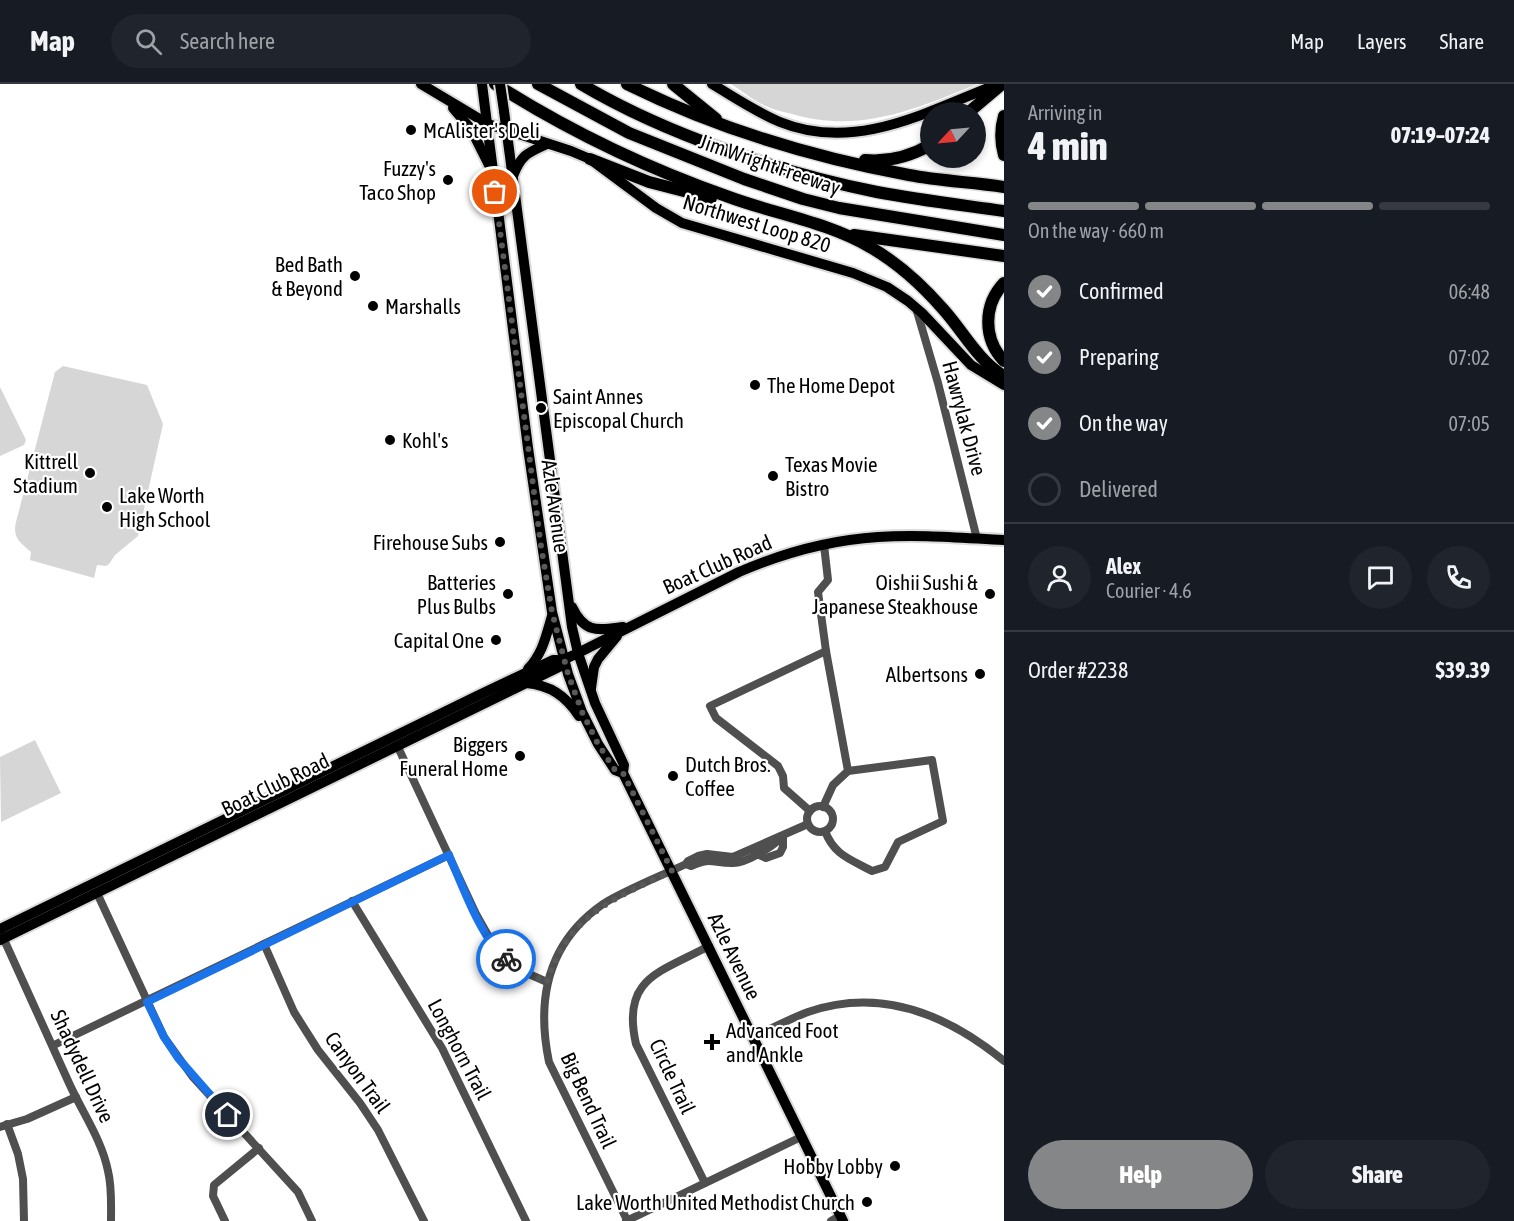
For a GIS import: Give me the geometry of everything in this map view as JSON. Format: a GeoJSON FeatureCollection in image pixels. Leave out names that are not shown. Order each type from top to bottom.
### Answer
{"type":"FeatureCollection","features":[{"type":"Feature","properties":{"kind":"highway"},"geometry":{"type":"LineString","coordinates":[[497,84],[530,106],[609,148],[658,170],[756,207]]}},
{"type":"Feature","properties":{"kind":"highway","name":"Jim Wright Freeway"},"geometry":{"type":"LineString","coordinates":[[538,84],[629,133],[744,179],[803,199],[840,208],[1004,235]]}},
{"type":"Feature","properties":{"kind":"highway","name":"Jim Wright Freeway"},"geometry":{"type":"LineString","coordinates":[[581,84],[666,126],[730,151],[780,167],[875,191],[1004,212]]}},
{"type":"Feature","properties":{"kind":"highway"},"geometry":{"type":"LineString","coordinates":[[627,84],[724,126],[833,160],[911,176],[1004,187]]}},
{"type":"Feature","properties":{"kind":"highway"},"geometry":{"type":"LineString","coordinates":[[673,84],[724,126]]}},
{"type":"Feature","properties":{"kind":"highway"},"geometry":{"type":"LineString","coordinates":[[980,102],[1000,84]]}},
{"type":"Feature","properties":{"kind":"highway"},"geometry":{"type":"LineString","coordinates":[[1004,116],[1000,128],[1000,143],[1004,155]]}},
{"type":"Feature","properties":{"kind":"highway"},"geometry":{"type":"LineString","coordinates":[[833,160],[889,160],[920,149]]}},
{"type":"Feature","properties":{"kind":"highway"},"geometry":{"type":"LineString","coordinates":[[590,159],[660,185],[756,207],[847,234],[1004,256]]}},
{"type":"Feature","properties":{"kind":"highway"},"geometry":{"type":"LineString","coordinates":[[847,234],[871,247],[914,278],[944,309],[971,345],[1004,376]]}},
{"type":"Feature","properties":{"kind":"highway"},"geometry":{"type":"LineString","coordinates":[[1004,283],[991,302],[988,319],[992,343],[1004,361]]}},
{"type":"Feature","properties":{"kind":"main road","name":"Northwest Loop 820"},"geometry":{"type":"LineString","coordinates":[[421,84],[449,103],[488,124],[590,159],[656,208],[682,223],[871,279],[893,290],[916,307],[965,360],[1004,385]]}},
{"type":"Feature","properties":{"kind":"main road","name":"Azle Avenue"},"geometry":{"type":"LineString","coordinates":[[482,84],[528,448],[552,612],[575,696],[598,744],[615,770],[623,773]]}},
{"type":"Feature","properties":{"kind":"main road","name":"Azle Avenue"},"geometry":{"type":"LineString","coordinates":[[497,84],[507,132],[553,492],[578,653],[602,719],[624,765],[623,773],[753,1037],[838,1219]]}},
{"type":"Feature","properties":{"kind":"main road"},"geometry":{"type":"LineString","coordinates":[[712,84],[754,110],[781,123],[804,129],[845,133],[890,126],[1000,84]]}},
{"type":"Feature","properties":{"kind":"main road"},"geometry":{"type":"LineString","coordinates":[[449,103],[471,129],[494,174]]}},
{"type":"Feature","properties":{"kind":"main road"},"geometry":{"type":"LineString","coordinates":[[512,179],[518,162],[529,153],[547,144]]}},
{"type":"Feature","properties":{"kind":"main road"},"geometry":{"type":"LineString","coordinates":[[528,448],[547,446]]}},
{"type":"Feature","properties":{"kind":"main road"},"geometry":{"type":"LineString","coordinates":[[534,493],[553,492]]}},
{"type":"Feature","properties":{"kind":"main road","name":"Boat Club Road"},"geometry":{"type":"LineString","coordinates":[[1,935],[524,679],[559,667],[564,660],[745,569],[785,554],[824,545],[879,537],[1004,540]]}},
{"type":"Feature","properties":{"kind":"main road","name":"Azle Avenue"},"geometry":{"type":"LineString","coordinates":[[568,600],[581,622],[589,628],[597,630],[630,627]]}},
{"type":"Feature","properties":{"kind":"main road"},"geometry":{"type":"LineString","coordinates":[[552,612],[540,653],[524,679],[559,693],[574,708],[598,744]]}},
{"type":"Feature","properties":{"kind":"main road"},"geometry":{"type":"LineString","coordinates":[[591,691],[594,667],[598,659],[618,635],[630,627]]}},
{"type":"Feature","properties":{"kind":"main road","name":"Boat Club Road"},"geometry":{"type":"LineString","coordinates":[[1,935],[97,894],[397,745],[524,679]]}},
{"type":"Feature","properties":{"kind":"street","name":"Hawrylak Drive"},"geometry":{"type":"LineString","coordinates":[[916,307],[941,394],[976,539]]}},
{"type":"Feature","properties":{"kind":"street"},"geometry":{"type":"LineString","coordinates":[[824,545],[828,580],[818,592],[826,651],[848,771]]}},
{"type":"Feature","properties":{"kind":"street"},"geometry":{"type":"LineString","coordinates":[[810,811],[784,788],[783,776],[778,766],[716,718],[710,706],[826,651]]}},
{"type":"Feature","properties":{"kind":"street"},"geometry":{"type":"LineString","coordinates":[[397,745],[476,914],[494,946],[522,971],[547,982]]}},
{"type":"Feature","properties":{"kind":"street"},"geometry":{"type":"LineString","coordinates":[[823,807],[833,785],[848,771],[932,760],[943,821],[898,842],[885,867],[872,871],[837,853],[829,843],[825,831]]}},
{"type":"Feature","properties":{"kind":"street"},"geometry":{"type":"LineString","coordinates":[[823,807],[829,810],[832,818],[831,825],[825,831],[817,831],[808,824],[807,819],[810,811],[823,807]]}},
{"type":"Feature","properties":{"kind":"street"},"geometry":{"type":"LineString","coordinates":[[753,852],[770,840],[808,824]]}},
{"type":"Feature","properties":{"kind":"street"},"geometry":{"type":"LineString","coordinates":[[753,852],[766,858],[780,853],[783,847],[783,836]]}},
{"type":"Feature","properties":{"kind":"street","name":"Big Bend Trail"},"geometry":{"type":"LineString","coordinates":[[627,1221],[549,1062],[543,1015],[547,982],[558,954],[582,921],[604,904],[698,856],[733,857],[753,852]]}},
{"type":"Feature","properties":{"kind":"street"},"geometry":{"type":"LineString","coordinates":[[54,1046],[449,855]]}},
{"type":"Feature","properties":{"kind":"street"},"geometry":{"type":"LineString","coordinates":[[97,894],[164,1037],[178,1058],[298,1192],[312,1221]]}},
{"type":"Feature","properties":{"kind":"street","name":"Longhorn Trail"},"geometry":{"type":"LineString","coordinates":[[352,901],[442,1048],[526,1221]]}},
{"type":"Feature","properties":{"kind":"street","name":"Shadydell Drive"},"geometry":{"type":"LineString","coordinates":[[1,935],[94,1132],[108,1169],[112,1195],[111,1221]]}},
{"type":"Feature","properties":{"kind":"street","name":"Canyon Trail"},"geometry":{"type":"LineString","coordinates":[[264,944],[294,1012],[318,1050],[378,1130],[424,1221]]}},
{"type":"Feature","properties":{"kind":"street","name":"Circle Trail"},"geometry":{"type":"LineString","coordinates":[[705,1183],[636,1044],[633,1013],[636,997],[644,983],[709,946]]}},
{"type":"Feature","properties":{"kind":"street"},"geometry":{"type":"LineString","coordinates":[[753,1037],[808,1012],[843,1005],[880,1004],[915,1010],[942,1020],[970,1035],[1004,1061]]}},
{"type":"Feature","properties":{"kind":"street"},"geometry":{"type":"LineString","coordinates":[[24,1221],[23,1179],[20,1162],[4,1125],[27,1119],[76,1097]]}},
{"type":"Feature","properties":{"kind":"street"},"geometry":{"type":"LineString","coordinates":[[627,1221],[801,1137]]}},
{"type":"Feature","properties":{"kind":"street"},"geometry":{"type":"LineString","coordinates":[[225,1221],[213,1196],[214,1185],[259,1148]]}},
{"type":"Feature","properties":{"kind":"shaded area"},"geometry":{"type":"Polygon","coordinates":[[[731,84],[977,84],[932,102],[920,102],[920,106],[909,110],[864,120],[817,119],[772,109],[731,84]]]}},
{"type":"Feature","properties":{"kind":"shaded area","name":"Kittrell Stadium"},"geometry":{"type":"Polygon","coordinates":[[[63,366],[147,385],[163,424],[138,536],[115,555],[109,564],[97,565],[94,578],[30,560],[31,552],[18,540],[15,532],[55,372],[63,366]]]}},
{"type":"Feature","properties":{"kind":"shaded area"},"geometry":{"type":"Polygon","coordinates":[[[0,387],[26,440],[24,445],[0,456],[0,387]]]}},
{"type":"Feature","properties":{"kind":"shaded area"},"geometry":{"type":"Polygon","coordinates":[[[35,740],[61,793],[1,822],[0,757],[35,740]]]}},
{"type":"Feature","properties":{"kind":"way so far"},"geometry":{"type":"LineString","coordinates":[[495,192],[541,546],[552,612],[564,660],[572,688],[598,744],[615,770],[623,773],[672,871],[604,904],[582,921],[558,954],[547,982],[522,971],[506,959]]}},
{"type":"Feature","properties":{"kind":"place","name":"McAlister's Deli"},"geometry":{"type":"Point","coordinates":[411,130]}},
{"type":"Feature","properties":{"kind":"place","name":"Fuzzy's Taco Shop"},"geometry":{"type":"Point","coordinates":[448,180]}},
{"type":"Feature","properties":{"kind":"place","name":"Bed Bath & Beyond"},"geometry":{"type":"Point","coordinates":[355,276]}},
{"type":"Feature","properties":{"kind":"place","name":"Marshalls"},"geometry":{"type":"Point","coordinates":[373,306]}},
{"type":"Feature","properties":{"kind":"place","name":"The Home Depot"},"geometry":{"type":"Point","coordinates":[755,385]}},
{"type":"Feature","properties":{"kind":"place","name":"Saint Annes Episcopal Church"},"geometry":{"type":"Point","coordinates":[541,408]}},
{"type":"Feature","properties":{"kind":"place","name":"Kohl's"},"geometry":{"type":"Point","coordinates":[390,440]}},
{"type":"Feature","properties":{"kind":"place","name":"Kittrell Stadium"},"geometry":{"type":"Point","coordinates":[90,473]}},
{"type":"Feature","properties":{"kind":"place","name":"Texas Movie Bistro"},"geometry":{"type":"Point","coordinates":[773,476]}},
{"type":"Feature","properties":{"kind":"place","name":"Lake Worth High School"},"geometry":{"type":"Point","coordinates":[107,507]}},
{"type":"Feature","properties":{"kind":"place","name":"Firehouse Subs"},"geometry":{"type":"Point","coordinates":[500,542]}},
{"type":"Feature","properties":{"kind":"place","name":"Batteries Plus Bulbs"},"geometry":{"type":"Point","coordinates":[508,594]}},
{"type":"Feature","properties":{"kind":"place","name":"Oishii Sushi & Japanese Steakhouse"},"geometry":{"type":"Point","coordinates":[990,594]}},
{"type":"Feature","properties":{"kind":"place","name":"Capital One"},"geometry":{"type":"Point","coordinates":[496,640]}},
{"type":"Feature","properties":{"kind":"place","name":"Albertsons"},"geometry":{"type":"Point","coordinates":[980,674]}},
{"type":"Feature","properties":{"kind":"place","name":"Biggers Funeral Home"},"geometry":{"type":"Point","coordinates":[520,756]}},
{"type":"Feature","properties":{"kind":"place","name":"Dutch Bros. Coffee"},"geometry":{"type":"Point","coordinates":[673,776]}},
{"type":"Feature","properties":{"kind":"place","name":"Advanced Foot and Ankle"},"geometry":{"type":"Point","coordinates":[712,1042]}},
{"type":"Feature","properties":{"kind":"place","name":"Hobby Lobby"},"geometry":{"type":"Point","coordinates":[895,1166]}},
{"type":"Feature","properties":{"kind":"place","name":"Lake Worth United Methodist Church"},"geometry":{"type":"Point","coordinates":[867,1202]}},
{"type":"Feature","properties":{"kind":"route"},"geometry":{"type":"LineString","coordinates":[[228,1115],[178,1058],[164,1037],[147,1002],[449,855],[486,933],[506,959]]}}]}
